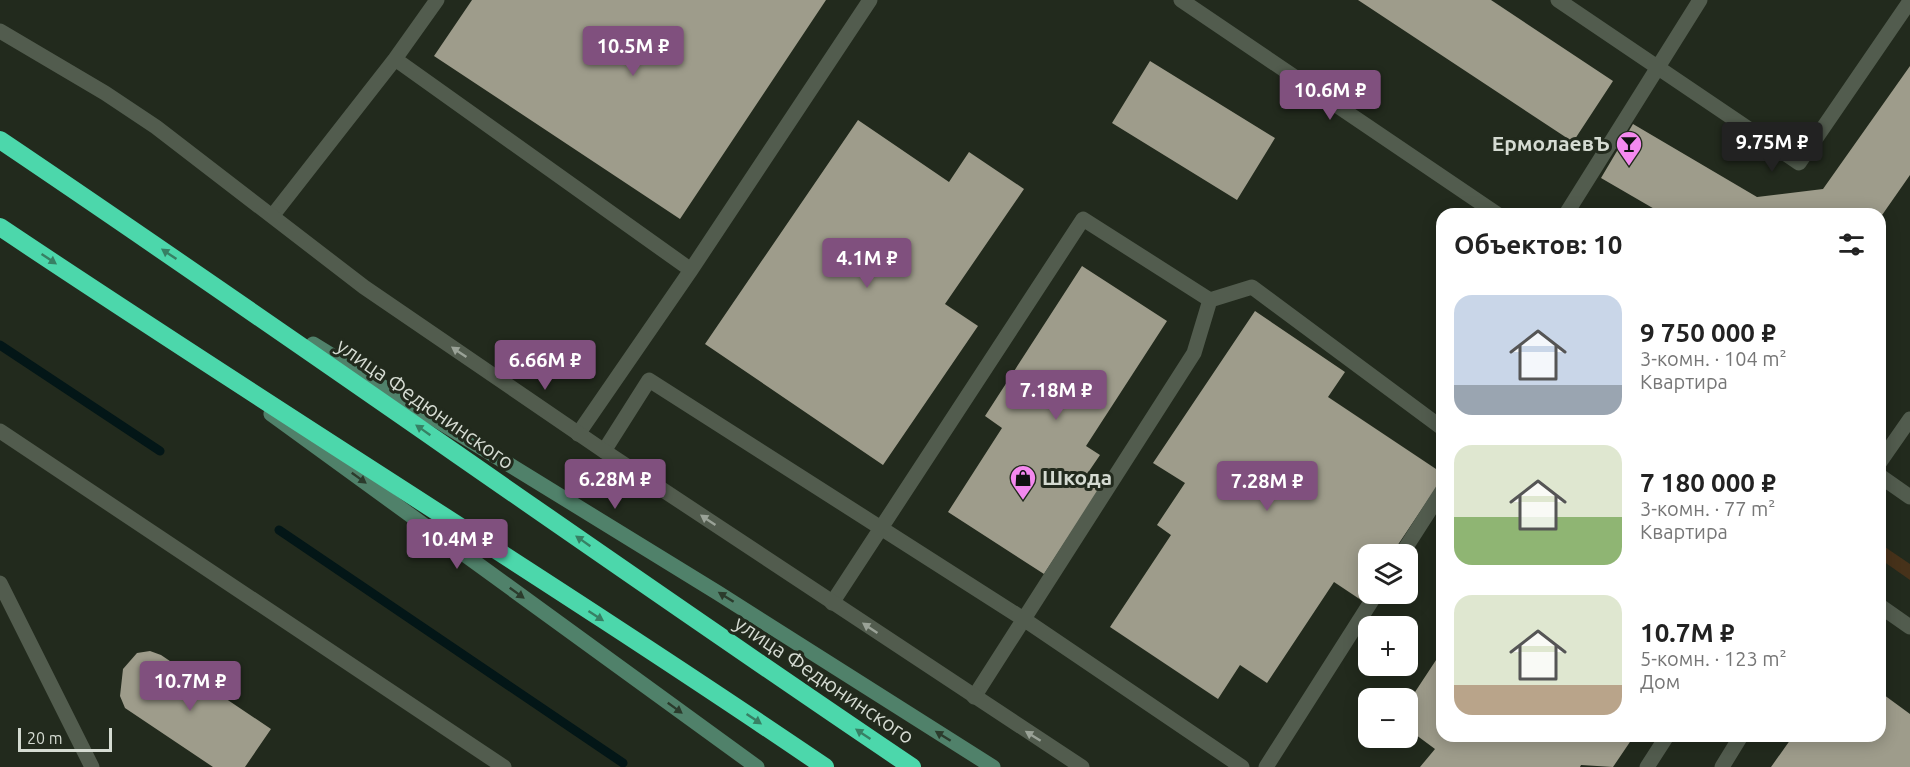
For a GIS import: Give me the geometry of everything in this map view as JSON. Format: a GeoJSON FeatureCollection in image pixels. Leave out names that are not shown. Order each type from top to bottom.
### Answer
{"type":"FeatureCollection","features":[{"type":"Feature","properties":{"kind":"highway","name":"улица Федюнинского"},"geometry":{"type":"LineString","coordinates":[[0,140],[218,286],[734,647],[912,767]]}},
{"type":"Feature","properties":{"kind":"highway"},"geometry":{"type":"LineString","coordinates":[[0,227],[176,345],[706,686],[825,767]]}},
{"type":"Feature","properties":{"kind":"main road"},"geometry":{"type":"LineString","coordinates":[[218,286],[718,593],[993,767]]}},
{"type":"Feature","properties":{"kind":"main road"},"geometry":{"type":"LineString","coordinates":[[176,345],[757,767]]}},
{"type":"Feature","properties":{"kind":"street"},"geometry":{"type":"LineString","coordinates":[[273,215],[395,59],[437,0]]}},
{"type":"Feature","properties":{"kind":"street"},"geometry":{"type":"LineString","coordinates":[[578,434],[692,270],[870,0]]}},
{"type":"Feature","properties":{"kind":"street"},"geometry":{"type":"LineString","coordinates":[[1181,0],[1488,208]]}},
{"type":"Feature","properties":{"kind":"street"},"geometry":{"type":"LineString","coordinates":[[1558,0],[1799,164],[1910,1]]}},
{"type":"Feature","properties":{"kind":"street"},"geometry":{"type":"LineString","coordinates":[[1570,208],[1700,0]]}},
{"type":"Feature","properties":{"kind":"street"},"geometry":{"type":"LineString","coordinates":[[0,31],[105,93],[193,153],[364,287],[578,434],[974,698],[1082,767]]}},
{"type":"Feature","properties":{"kind":"street"},"geometry":{"type":"LineString","coordinates":[[395,59],[692,270]]}},
{"type":"Feature","properties":{"kind":"street"},"geometry":{"type":"LineString","coordinates":[[832,603],[1083,219],[1210,300],[1252,287],[1436,424]]}},
{"type":"Feature","properties":{"kind":"street"},"geometry":{"type":"LineString","coordinates":[[974,698],[1194,353],[1210,300]]}},
{"type":"Feature","properties":{"kind":"street"},"geometry":{"type":"LineString","coordinates":[[604,451],[649,380],[1025,620],[1242,767]]}},
{"type":"Feature","properties":{"kind":"street"},"geometry":{"type":"LineString","coordinates":[[1886,453],[1910,419]]}},
{"type":"Feature","properties":{"kind":"street"},"geometry":{"type":"LineString","coordinates":[[0,431],[504,767]]}},
{"type":"Feature","properties":{"kind":"street"},"geometry":{"type":"LineString","coordinates":[[1886,480],[1910,497]]}},
{"type":"Feature","properties":{"kind":"street"},"geometry":{"type":"LineString","coordinates":[[1408,544],[1436,500]]}},
{"type":"Feature","properties":{"kind":"street"},"geometry":{"type":"LineString","coordinates":[[0,583],[92,767]]}},
{"type":"Feature","properties":{"kind":"street"},"geometry":{"type":"LineString","coordinates":[[1266,767],[1370,604]]}},
{"type":"Feature","properties":{"kind":"street"},"geometry":{"type":"LineString","coordinates":[[1886,610],[1910,627]]}},
{"type":"Feature","properties":{"kind":"street"},"geometry":{"type":"LineString","coordinates":[[1647,767],[1663,742]]}},
{"type":"Feature","properties":{"kind":"street"},"geometry":{"type":"LineString","coordinates":[[1722,767],[1737,742]]}},
{"type":"Feature","properties":{"kind":"shaded area"},"geometry":{"type":"Polygon","coordinates":[[[1886,548],[1910,564],[1910,580],[1886,563],[1886,548]]]}},
{"type":"Feature","properties":{"kind":"building"},"geometry":{"type":"Polygon","coordinates":[[[472,0],[826,0],[680,219],[434,56],[472,0]]]}},
{"type":"Feature","properties":{"kind":"building"},"geometry":{"type":"Polygon","coordinates":[[[1358,0],[1491,0],[1613,81],[1573,142],[1358,0]]]}},
{"type":"Feature","properties":{"kind":"building"},"geometry":{"type":"Polygon","coordinates":[[[1150,61],[1275,138],[1237,200],[1112,123],[1150,61]]]}},
{"type":"Feature","properties":{"kind":"building"},"geometry":{"type":"Polygon","coordinates":[[[1910,66],[1910,175],[1886,209],[1653,208],[1601,178],[1633,124],[1757,197],[1823,189],[1910,66]]]}},
{"type":"Feature","properties":{"kind":"building"},"geometry":{"type":"Polygon","coordinates":[[[858,120],[949,182],[969,152],[1024,189],[945,304],[978,326],[883,465],[705,344],[858,120]]]}},
{"type":"Feature","properties":{"kind":"building"},"geometry":{"type":"Polygon","coordinates":[[[1082,266],[1167,321],[1086,446],[1100,455],[1083,480],[1099,490],[1044,574],[948,512],[1002,428],[985,416],[1082,266]]]}},
{"type":"Feature","properties":{"kind":"building"},"geometry":{"type":"Polygon","coordinates":[[[1255,311],[1345,372],[1328,397],[1436,469],[1436,488],[1398,544],[1358,544],[1358,598],[1334,582],[1267,683],[1240,665],[1218,699],[1110,627],[1171,535],[1157,525],[1185,483],[1153,463],[1255,311]]]}},
{"type":"Feature","properties":{"kind":"building"},"geometry":{"type":"Polygon","coordinates":[[[150,651],[161,655],[271,729],[245,767],[213,767],[125,708],[120,696],[123,669],[137,653],[150,651]]]}},
{"type":"Feature","properties":{"kind":"building"},"geometry":{"type":"Polygon","coordinates":[[[1436,660],[1436,742],[1630,742],[1613,767],[1581,765],[1580,767],[1420,767],[1435,749],[1418,736],[1418,688],[1436,660]]]}},
{"type":"Feature","properties":{"kind":"building"},"geometry":{"type":"Polygon","coordinates":[[[1886,696],[1910,714],[1910,767],[1771,767],[1789,742],[1886,742],[1886,696]]]}},
{"type":"Feature","properties":{"kind":"waterway"},"geometry":{"type":"LineString","coordinates":[[0,345],[160,451]]}},
{"type":"Feature","properties":{"kind":"waterway"},"geometry":{"type":"LineString","coordinates":[[279,530],[623,763]]}},
{"type":"Feature","properties":{"kind":"place","name":"ЕрмолаевЪ"},"geometry":{"type":"Point","coordinates":[1629,167]}},
{"type":"Feature","properties":{"kind":"place","name":"Шкода"},"geometry":{"type":"Point","coordinates":[1023,501]}}]}
